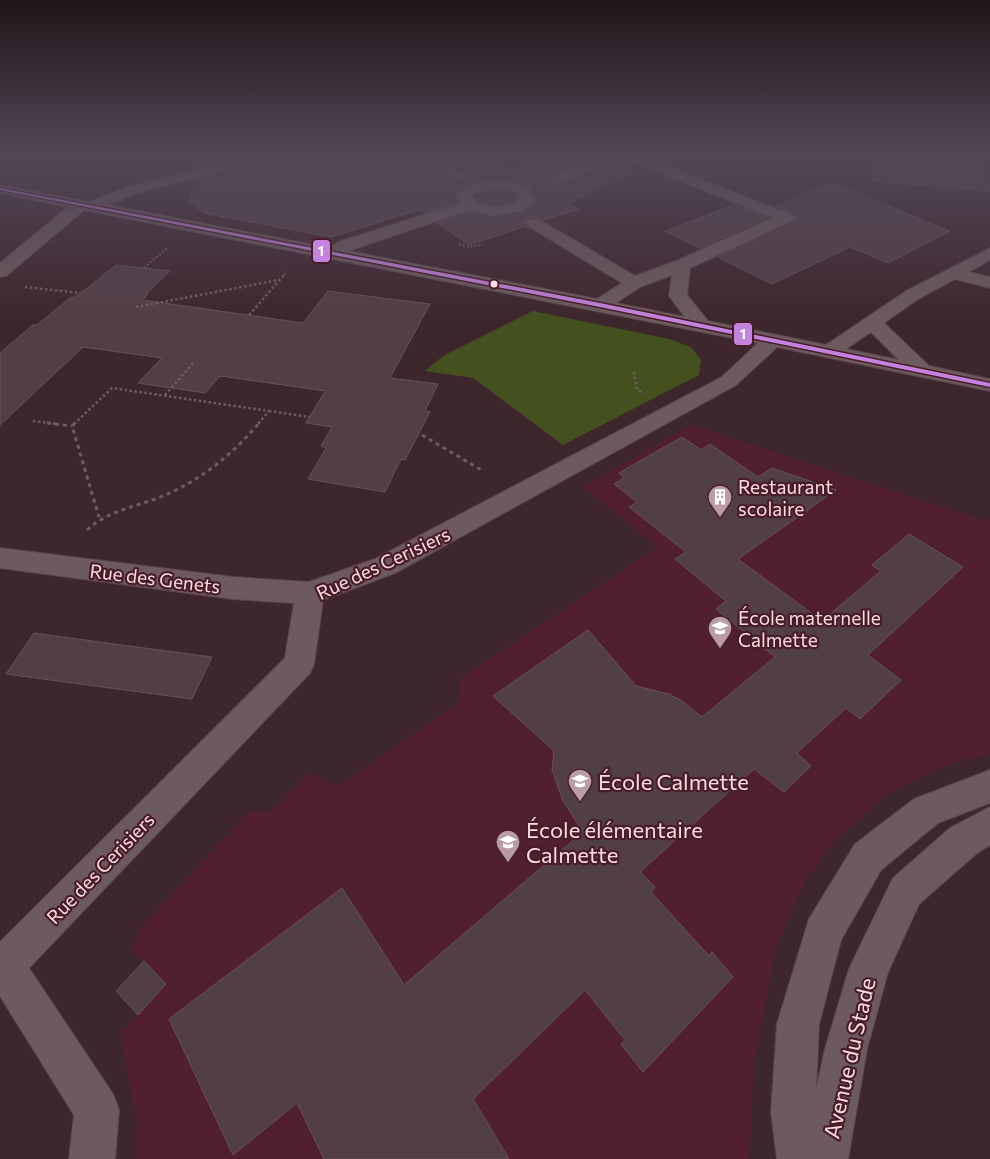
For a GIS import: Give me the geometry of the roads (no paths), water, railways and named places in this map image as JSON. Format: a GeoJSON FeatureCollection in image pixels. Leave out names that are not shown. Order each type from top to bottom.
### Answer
{"type":"FeatureCollection","features":[{"type":"Feature","properties":{"kind":"street"},"geometry":{"type":"LineString","coordinates":[[0,272],[31,246],[87,212]]}},
{"type":"Feature","properties":{"kind":"street"},"geometry":{"type":"LineString","coordinates":[[120,212],[600,305],[990,385]]}},
{"type":"Feature","properties":{"kind":"street"},"geometry":{"type":"LineString","coordinates":[[332,254],[344,246],[449,212]]}},
{"type":"Feature","properties":{"kind":"street"},"geometry":{"type":"LineString","coordinates":[[494,212],[527,219],[634,283]]}},
{"type":"Feature","properties":{"kind":"street"},"geometry":{"type":"LineString","coordinates":[[526,212],[527,219]]}},
{"type":"Feature","properties":{"kind":"street"},"geometry":{"type":"LineString","coordinates":[[600,305],[634,283],[682,265],[786,218],[771,212]]}},
{"type":"Feature","properties":{"kind":"street"},"geometry":{"type":"LineString","coordinates":[[31,246],[76,229]]}},
{"type":"Feature","properties":{"kind":"street"},"geometry":{"type":"LineString","coordinates":[[829,352],[912,296],[990,253]]}},
{"type":"Feature","properties":{"kind":"street"},"geometry":{"type":"LineString","coordinates":[[682,265],[678,296],[702,326]]}},
{"type":"Feature","properties":{"kind":"street"},"geometry":{"type":"LineString","coordinates":[[954,274],[990,283]]}},
{"type":"Feature","properties":{"kind":"street"},"geometry":{"type":"LineString","coordinates":[[873,322],[922,371]]}},
{"type":"Feature","properties":{"kind":"street","name":"Rue des Cerisiers"},"geometry":{"type":"LineString","coordinates":[[92,1159],[97,1110],[2,968],[299,664],[310,593],[385,566],[729,381],[772,340]]}},
{"type":"Feature","properties":{"kind":"street","name":"Rue des Genets"},"geometry":{"type":"LineString","coordinates":[[0,558],[233,588],[310,593]]}},
{"type":"Feature","properties":{"kind":"street","name":"Avenue du Stade"},"geometry":{"type":"LineString","coordinates":[[800,1159],[793,1112],[798,1024],[823,932],[868,857],[926,811],[990,786]]}},
{"type":"Feature","properties":{"kind":"street","name":"Avenue du Stade"},"geometry":{"type":"LineString","coordinates":[[825,1159],[846,1049],[869,969],[906,891],[963,841],[990,825]]}},
{"type":"Feature","properties":{"kind":"tunnel"},"geometry":{"type":"LineString","coordinates":[[522,216],[534,223]]}},
{"type":"Feature","properties":{"kind":"place","name":"Restaurant scolaire"},"geometry":{"type":"Point","coordinates":[720,518]}},
{"type":"Feature","properties":{"kind":"place","name":"École maternelle Calmette"},"geometry":{"type":"Point","coordinates":[720,649]}},
{"type":"Feature","properties":{"kind":"place","name":"École Calmette"},"geometry":{"type":"Point","coordinates":[580,802]}},
{"type":"Feature","properties":{"kind":"place","name":"École élémentaire Calmette"},"geometry":{"type":"Point","coordinates":[508,863]}}]}
